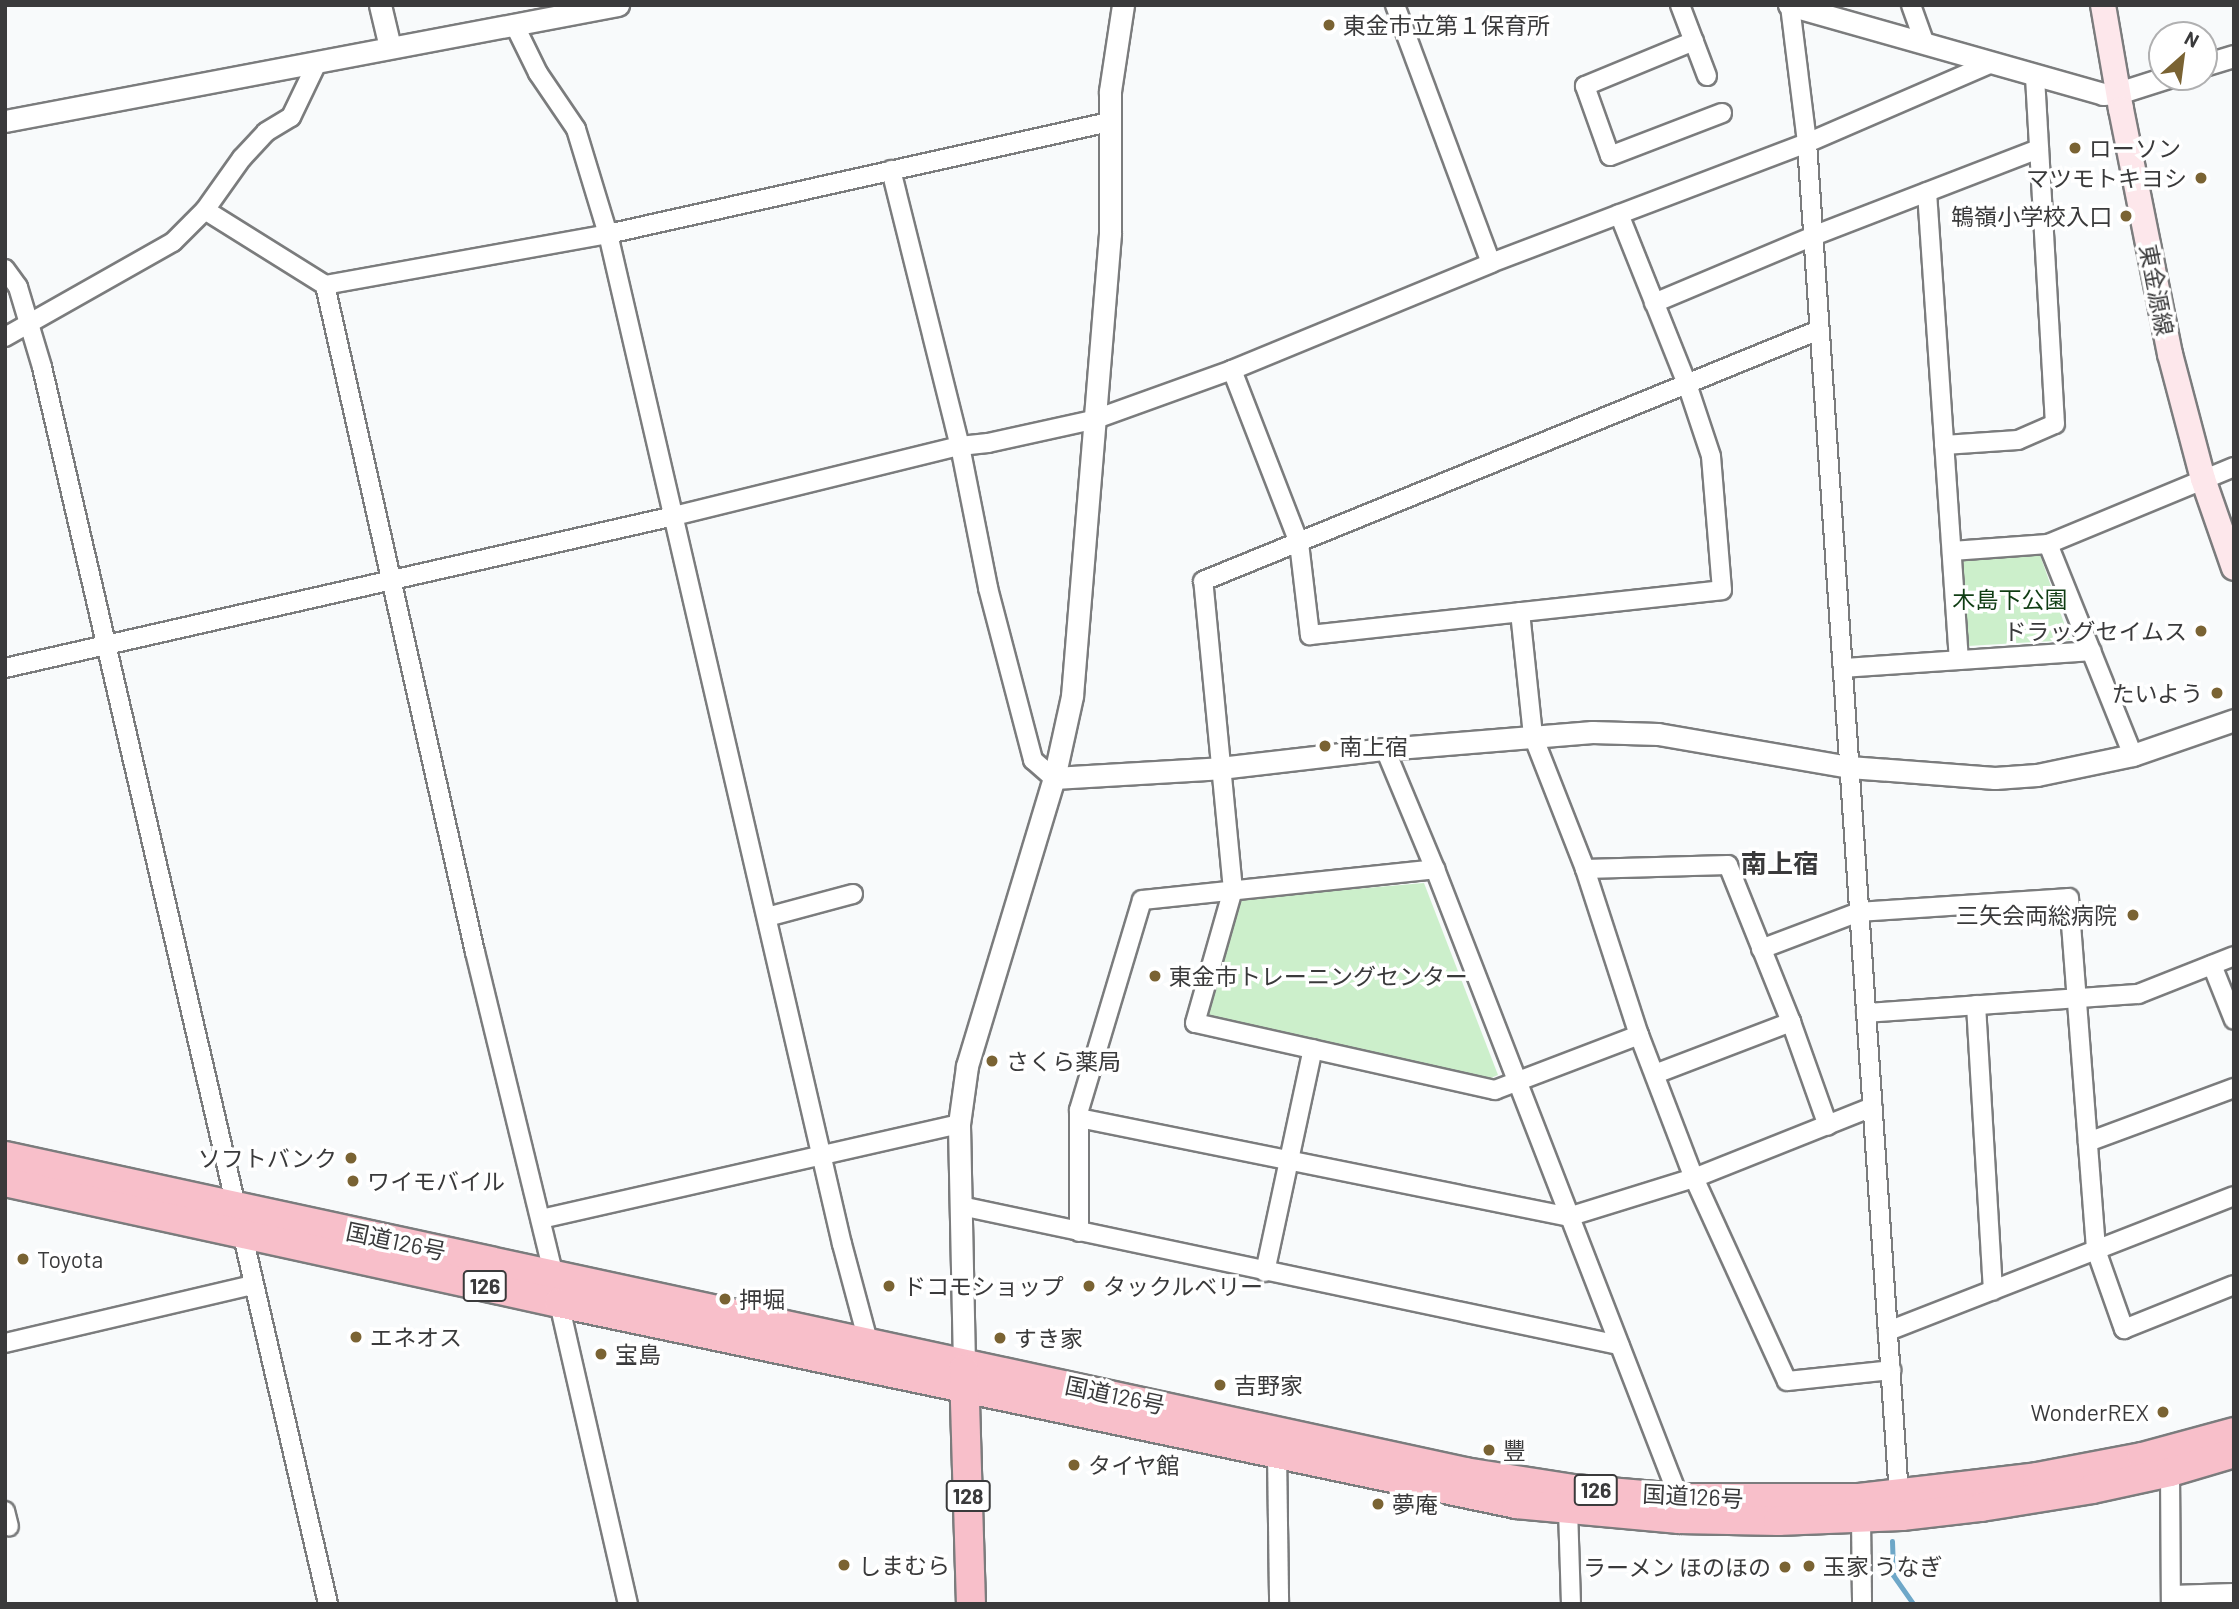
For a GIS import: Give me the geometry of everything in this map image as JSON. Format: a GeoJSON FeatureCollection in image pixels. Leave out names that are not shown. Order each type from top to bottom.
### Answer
{"type":"FeatureCollection","features":[{"type":"Feature","properties":{"kind":"highway","name":"国道126号"},"geometry":{"type":"LineString","coordinates":[[5,1156],[559,1303],[964,1376],[1465,1472],[1574,1489],[1679,1498],[1859,1498],[2017,1480],[2101,1466],[2234,1432]]}},
{"type":"Feature","properties":{"kind":"highway","name":"国道126号"},"geometry":{"type":"LineString","coordinates":[[5,1182],[238,1219],[554,1275],[869,1345],[964,1376],[1277,1452],[1465,1495],[1568,1509],[1679,1519],[1778,1521],[1861,1518],[1981,1507],[2170,1472],[2234,1453]]}},
{"type":"Feature","properties":{"kind":"highway","name":"128"},"geometry":{"type":"LineString","coordinates":[[964,1376],[971,1604]]}},
{"type":"Feature","properties":{"kind":"main road","name":"東金源線"},"geometry":{"type":"LineString","coordinates":[[2104,5],[2118,93],[2170,354],[2203,479],[2234,569]]}},
{"type":"Feature","properties":{"kind":"street"},"geometry":{"type":"LineString","coordinates":[[380,5],[390,47]]}},
{"type":"Feature","properties":{"kind":"street"},"geometry":{"type":"LineString","coordinates":[[5,121],[618,5]]}},
{"type":"Feature","properties":{"kind":"street"},"geometry":{"type":"LineString","coordinates":[[964,1376],[959,1124],[967,1066],[1054,778],[1072,696],[1110,233],[1109,122],[1123,5]]}},
{"type":"Feature","properties":{"kind":"street"},"geometry":{"type":"LineString","coordinates":[[1395,5],[1491,262]]}},
{"type":"Feature","properties":{"kind":"street"},"geometry":{"type":"LineString","coordinates":[[1680,5],[1707,76]]}},
{"type":"Feature","properties":{"kind":"street"},"geometry":{"type":"LineString","coordinates":[[1899,1494],[1807,143],[1790,5],[2103,94],[2118,93],[2148,83]]}},
{"type":"Feature","properties":{"kind":"street"},"geometry":{"type":"LineString","coordinates":[[1910,5],[1925,44]]}},
{"type":"Feature","properties":{"kind":"street"},"geometry":{"type":"LineString","coordinates":[[514,24],[538,73],[576,129],[608,234],[842,1244],[869,1345]]}},
{"type":"Feature","properties":{"kind":"street"},"geometry":{"type":"LineString","coordinates":[[1694,41],[1585,86],[1610,156],[1722,113]]}},
{"type":"Feature","properties":{"kind":"street"},"geometry":{"type":"LineString","coordinates":[[5,337],[173,242],[205,210],[242,158],[266,132],[291,117],[317,63]]}},
{"type":"Feature","properties":{"kind":"street"},"geometry":{"type":"LineString","coordinates":[[5,668],[674,516],[960,446],[1094,420],[1232,370],[1491,262],[1807,143],[1992,63]]}},
{"type":"Feature","properties":{"kind":"street"},"geometry":{"type":"LineString","coordinates":[[1944,445],[2018,440],[2055,424],[2035,75]]}},
{"type":"Feature","properties":{"kind":"street"},"geometry":{"type":"LineString","coordinates":[[205,210],[325,285],[608,234],[1109,122]]}},
{"type":"Feature","properties":{"kind":"street"},"geometry":{"type":"LineString","coordinates":[[1654,303],[1813,236],[2039,149]]}},
{"type":"Feature","properties":{"kind":"street"},"geometry":{"type":"LineString","coordinates":[[891,170],[960,446],[988,588],[1033,760],[1054,778],[1220,768],[1592,732],[1658,733],[1849,767],[1995,778],[2037,775],[2133,755],[2234,720]]}},
{"type":"Feature","properties":{"kind":"street"},"geometry":{"type":"LineString","coordinates":[[1927,192],[1959,660]]}},
{"type":"Feature","properties":{"kind":"street"},"geometry":{"type":"LineString","coordinates":[[1232,370],[1298,542],[1310,635],[1722,590],[1711,456],[1687,384],[1619,214]]}},
{"type":"Feature","properties":{"kind":"street"},"geometry":{"type":"LineString","coordinates":[[5,269],[19,287],[31,323],[328,1604]]}},
{"type":"Feature","properties":{"kind":"street"},"geometry":{"type":"LineString","coordinates":[[325,285],[474,952],[554,1275]]}},
{"type":"Feature","properties":{"kind":"street"},"geometry":{"type":"LineString","coordinates":[[1639,1035],[1495,1090],[1195,1023],[1233,890],[1203,580],[1819,330]]}},
{"type":"Feature","properties":{"kind":"street"},"geometry":{"type":"LineString","coordinates":[[1952,551],[2048,544],[2234,467]]}},
{"type":"Feature","properties":{"kind":"street"},"geometry":{"type":"LineString","coordinates":[[2048,544],[2133,755]]}},
{"type":"Feature","properties":{"kind":"street"},"geometry":{"type":"LineString","coordinates":[[1520,612],[1533,736],[1586,869],[1639,1035],[1694,1178],[1787,1381],[1891,1370]]}},
{"type":"Feature","properties":{"kind":"street"},"geometry":{"type":"LineString","coordinates":[[1843,668],[2091,651]]}},
{"type":"Feature","properties":{"kind":"street"},"geometry":{"type":"LineString","coordinates":[[1385,750],[1435,869],[1679,1498]]}},
{"type":"Feature","properties":{"kind":"street"},"geometry":{"type":"LineString","coordinates":[[1586,869],[1728,865],[1791,1022],[1828,1126]]}},
{"type":"Feature","properties":{"kind":"street"},"geometry":{"type":"LineString","coordinates":[[1079,1232],[1079,1118],[1142,900],[1435,869]]}},
{"type":"Feature","properties":{"kind":"street"},"geometry":{"type":"LineString","coordinates":[[767,917],[853,894]]}},
{"type":"Feature","properties":{"kind":"street"},"geometry":{"type":"LineString","coordinates":[[1761,949],[1859,912],[2069,898],[2096,1250],[2124,1329],[2234,1284]]}},
{"type":"Feature","properties":{"kind":"street"},"geometry":{"type":"LineString","coordinates":[[1866,1013],[2137,994],[2234,956]]}},
{"type":"Feature","properties":{"kind":"street"},"geometry":{"type":"LineString","coordinates":[[2212,965],[2234,1020]]}},
{"type":"Feature","properties":{"kind":"street"},"geometry":{"type":"LineString","coordinates":[[1976,1005],[1993,1290]]}},
{"type":"Feature","properties":{"kind":"street"},"geometry":{"type":"LineString","coordinates":[[1655,1074],[1791,1022]]}},
{"type":"Feature","properties":{"kind":"street"},"geometry":{"type":"LineString","coordinates":[[1265,1272],[1313,1049]]}},
{"type":"Feature","properties":{"kind":"street"},"geometry":{"type":"LineString","coordinates":[[2088,1142],[2234,1088]]}},
{"type":"Feature","properties":{"kind":"street"},"geometry":{"type":"LineString","coordinates":[[1079,1118],[1568,1217],[1694,1178],[1872,1107]]}},
{"type":"Feature","properties":{"kind":"street"},"geometry":{"type":"LineString","coordinates":[[541,1219],[959,1124]]}},
{"type":"Feature","properties":{"kind":"street"},"geometry":{"type":"LineString","coordinates":[[1888,1331],[2234,1196]]}},
{"type":"Feature","properties":{"kind":"street"},"geometry":{"type":"LineString","coordinates":[[961,1206],[1619,1345]]}},
{"type":"Feature","properties":{"kind":"street"},"geometry":{"type":"LineString","coordinates":[[5,1343],[253,1285]]}},
{"type":"Feature","properties":{"kind":"street"},"geometry":{"type":"LineString","coordinates":[[559,1303],[628,1604]]}},
{"type":"Feature","properties":{"kind":"street"},"geometry":{"type":"LineString","coordinates":[[1277,1452],[1279,1604]]}},
{"type":"Feature","properties":{"kind":"street"},"geometry":{"type":"LineString","coordinates":[[2170,1472],[2171,1599],[2234,1593]]}},
{"type":"Feature","properties":{"kind":"street"},"geometry":{"type":"LineString","coordinates":[[1568,1509],[1571,1604]]}},
{"type":"Feature","properties":{"kind":"street"},"geometry":{"type":"LineString","coordinates":[[1861,1518],[1862,1604]]}},
{"type":"Feature","properties":{"kind":"green space","name":"木島下公園"},"geometry":{"type":"Polygon","coordinates":[[[2040,555],[2070,640],[1968,646],[1963,559],[2040,555]]]}},
{"type":"Feature","properties":{"kind":"green space"},"geometry":{"type":"Polygon","coordinates":[[[1424,883],[1498,1075],[1491,1078],[1208,1016],[1241,899],[1424,883]]]}},
{"type":"Feature","properties":{"kind":"waterway"},"geometry":{"type":"LineString","coordinates":[[1892,1541],[1893,1575],[1913,1604]]}},
{"type":"Feature","properties":{"kind":"place","name":"東金市立第１保育所"},"geometry":{"type":"Point","coordinates":[1329,25]}},
{"type":"Feature","properties":{"kind":"place","name":"ローソン"},"geometry":{"type":"Point","coordinates":[2075,148]}},
{"type":"Feature","properties":{"kind":"place","name":"マツモトキヨシ"},"geometry":{"type":"Point","coordinates":[2201,178]}},
{"type":"Feature","properties":{"kind":"place","name":"鵇嶺小学校入口"},"geometry":{"type":"Point","coordinates":[2126,216]}},
{"type":"Feature","properties":{"kind":"place","name":"ドラッグセイムス"},"geometry":{"type":"Point","coordinates":[2201,631]}},
{"type":"Feature","properties":{"kind":"place","name":"たいよう"},"geometry":{"type":"Point","coordinates":[2217,693]}},
{"type":"Feature","properties":{"kind":"place","name":"南上宿"},"geometry":{"type":"Point","coordinates":[1325,746]}},
{"type":"Feature","properties":{"kind":"place","name":"三矢会両総病院"},"geometry":{"type":"Point","coordinates":[2133,915]}},
{"type":"Feature","properties":{"kind":"place","name":"東金市トレーニングセンター"},"geometry":{"type":"Point","coordinates":[1155,976]}},
{"type":"Feature","properties":{"kind":"place","name":"さくら薬局"},"geometry":{"type":"Point","coordinates":[992,1061]}},
{"type":"Feature","properties":{"kind":"place","name":"ソフトバンク"},"geometry":{"type":"Point","coordinates":[351,1158]}},
{"type":"Feature","properties":{"kind":"place","name":"ワイモバイル"},"geometry":{"type":"Point","coordinates":[353,1181]}},
{"type":"Feature","properties":{"kind":"place","name":"Toyota"},"geometry":{"type":"Point","coordinates":[23,1259]}},
{"type":"Feature","properties":{"kind":"place","name":"ドコモショップ"},"geometry":{"type":"Point","coordinates":[889,1286]}},
{"type":"Feature","properties":{"kind":"place","name":"タックルベリー"},"geometry":{"type":"Point","coordinates":[1089,1286]}},
{"type":"Feature","properties":{"kind":"place","name":"押堀"},"geometry":{"type":"Point","coordinates":[725,1299]}},
{"type":"Feature","properties":{"kind":"place","name":"エネオス"},"geometry":{"type":"Point","coordinates":[356,1337]}},
{"type":"Feature","properties":{"kind":"place","name":"すき家"},"geometry":{"type":"Point","coordinates":[1000,1338]}},
{"type":"Feature","properties":{"kind":"place","name":"宝島"},"geometry":{"type":"Point","coordinates":[601,1354]}},
{"type":"Feature","properties":{"kind":"place","name":"吉野家"},"geometry":{"type":"Point","coordinates":[1220,1385]}},
{"type":"Feature","properties":{"kind":"place","name":"WonderREX"},"geometry":{"type":"Point","coordinates":[2163,1412]}},
{"type":"Feature","properties":{"kind":"place","name":"豐"},"geometry":{"type":"Point","coordinates":[1489,1450]}},
{"type":"Feature","properties":{"kind":"place","name":"タイヤ館"},"geometry":{"type":"Point","coordinates":[1074,1465]}},
{"type":"Feature","properties":{"kind":"place","name":"夢庵"},"geometry":{"type":"Point","coordinates":[1378,1504]}},
{"type":"Feature","properties":{"kind":"place","name":"しまむら"},"geometry":{"type":"Point","coordinates":[844,1565]}},
{"type":"Feature","properties":{"kind":"place","name":"玉家 うなぎ"},"geometry":{"type":"Point","coordinates":[1809,1566]}},
{"type":"Feature","properties":{"kind":"place","name":"ラーメン ほのほの"},"geometry":{"type":"Point","coordinates":[1785,1567]}},
{"type":"Feature","properties":{"kind":"district","name":"南上宿"},"geometry":{"type":"Point","coordinates":[1780,863]}}]}
